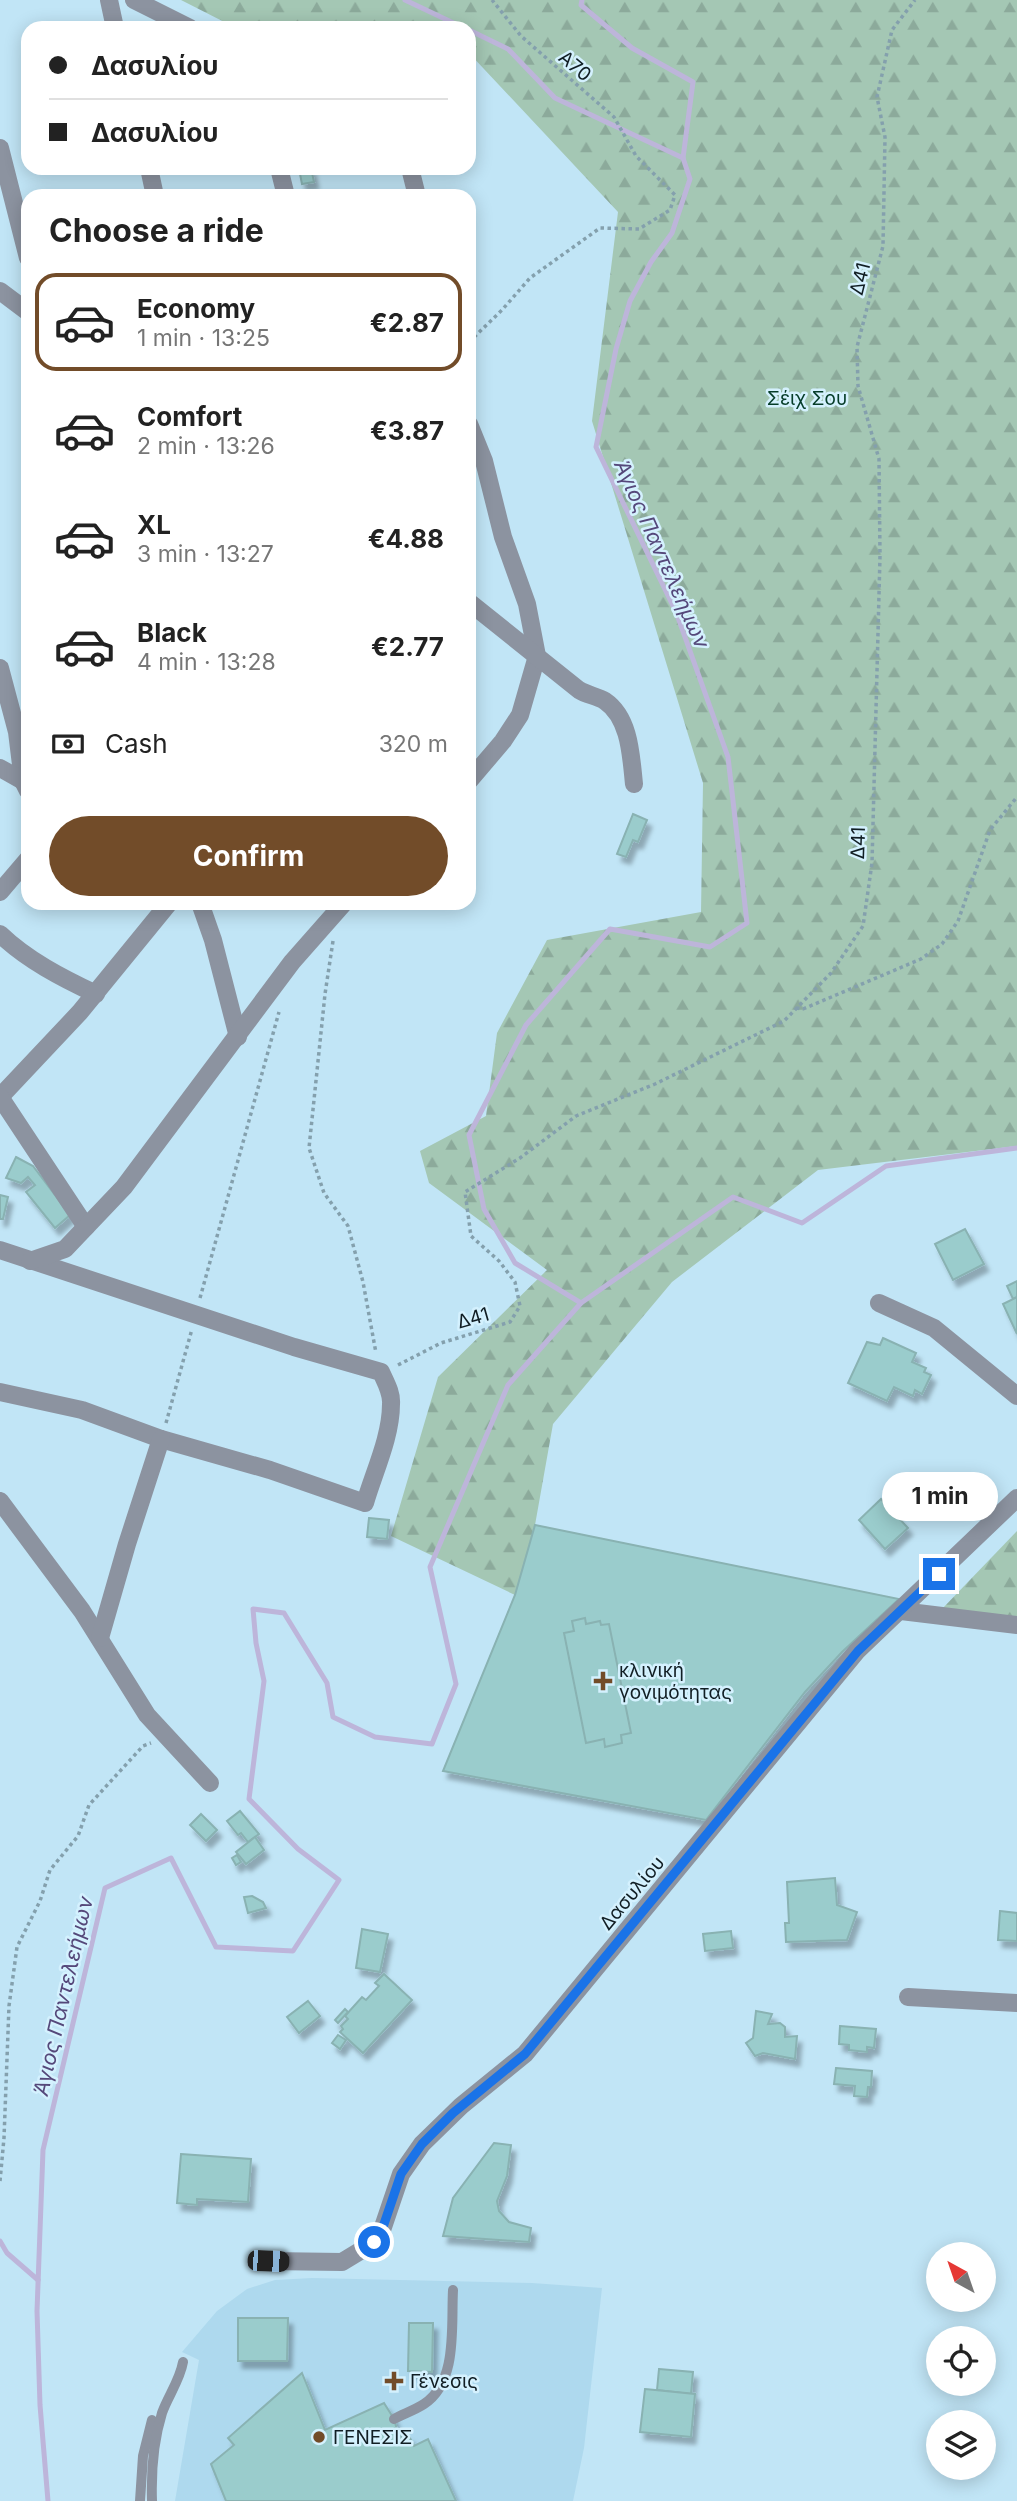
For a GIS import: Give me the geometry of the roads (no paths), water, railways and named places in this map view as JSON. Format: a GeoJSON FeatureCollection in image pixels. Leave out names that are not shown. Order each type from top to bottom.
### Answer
{"type":"FeatureCollection","features":[{"type":"Feature","properties":{"kind":"street"},"geometry":{"type":"LineString","coordinates":[[108,0],[113,21]]}},
{"type":"Feature","properties":{"kind":"street"},"geometry":{"type":"LineString","coordinates":[[134,0],[176,21]]}},
{"type":"Feature","properties":{"kind":"street"},"geometry":{"type":"LineString","coordinates":[[0,148],[21,230]]}},
{"type":"Feature","properties":{"kind":"street"},"geometry":{"type":"LineString","coordinates":[[0,291],[21,307]]}},
{"type":"Feature","properties":{"kind":"street"},"geometry":{"type":"LineString","coordinates":[[476,441],[484,461],[503,537],[527,604],[537,656],[520,715],[503,741],[476,773]]}},
{"type":"Feature","properties":{"kind":"street"},"geometry":{"type":"LineString","coordinates":[[476,608],[579,690],[600,698],[615,710],[626,734],[634,784]]}},
{"type":"Feature","properties":{"kind":"street"},"geometry":{"type":"LineString","coordinates":[[0,668],[13,712],[21,761]]}},
{"type":"Feature","properties":{"kind":"street"},"geometry":{"type":"LineString","coordinates":[[0,768],[21,783]]}},
{"type":"Feature","properties":{"kind":"street"},"geometry":{"type":"LineString","coordinates":[[0,892],[21,867]]}},
{"type":"Feature","properties":{"kind":"street"},"geometry":{"type":"LineString","coordinates":[[86,1227],[0,1097],[96,994],[163,910]]}},
{"type":"Feature","properties":{"kind":"street"},"geometry":{"type":"LineString","coordinates":[[202,910],[238,1037]]}},
{"type":"Feature","properties":{"kind":"street"},"geometry":{"type":"LineString","coordinates":[[30,1261],[65,1249],[124,1187],[292,962],[338,910]]}},
{"type":"Feature","properties":{"kind":"street"},"geometry":{"type":"LineString","coordinates":[[0,934],[23,953],[63,978],[96,994]]}},
{"type":"Feature","properties":{"kind":"street"},"geometry":{"type":"LineString","coordinates":[[0,1250],[196,1315],[381,1372],[390,1390],[390,1418],[365,1503],[270,1470],[161,1439],[82,1409],[0,1392]]}},
{"type":"Feature","properties":{"kind":"street"},"geometry":{"type":"LineString","coordinates":[[879,1303],[934,1328],[1017,1396]]}},
{"type":"Feature","properties":{"kind":"street"},"geometry":{"type":"LineString","coordinates":[[100,1638],[161,1439]]}},
{"type":"Feature","properties":{"kind":"street","name":"Δασυλίου"},"geometry":{"type":"LineString","coordinates":[[268,2261],[342,2262],[374,2242],[382,2230],[401,2174],[422,2144],[453,2113],[530,2049],[858,1651],[1017,1498]]}},
{"type":"Feature","properties":{"kind":"street"},"geometry":{"type":"LineString","coordinates":[[0,1501],[66,1588],[130,1689],[167,1737],[210,1783]]}},
{"type":"Feature","properties":{"kind":"street"},"geometry":{"type":"LineString","coordinates":[[901,1611],[1017,1625]]}},
{"type":"Feature","properties":{"kind":"street"},"geometry":{"type":"LineString","coordinates":[[908,1997],[1017,2003]]}},
{"type":"Feature","properties":{"kind":"lane"},"geometry":{"type":"LineString","coordinates":[[394,2419],[425,2404],[442,2388],[449,2371],[453,2290]]}},
{"type":"Feature","properties":{"kind":"lane"},"geometry":{"type":"LineString","coordinates":[[152,2501],[156,2434],[183,2362]]}},
{"type":"Feature","properties":{"kind":"lane"},"geometry":{"type":"LineString","coordinates":[[140,2501],[143,2456],[152,2420]]}},
{"type":"Feature","properties":{"kind":"waterway"},"geometry":{"type":"LineString","coordinates":[[405,0],[449,21]]}},
{"type":"Feature","properties":{"kind":"waterway","name":"Άγιος Παντελεήμων"},"geometry":{"type":"LineString","coordinates":[[48,2501],[40,2405],[37,2311],[43,2150],[105,1888],[171,1858],[216,1947],[293,1951],[339,1880],[298,1849],[249,1799],[264,1681],[256,1643],[253,1609],[284,1613],[327,1683],[333,1717],[375,1737],[432,1744],[456,1684],[430,1567],[508,1385],[581,1303],[515,1263],[484,1209],[469,1135],[526,1025],[610,929],[710,947],[747,923],[728,757],[676,612],[596,447],[616,349],[630,301],[651,262],[672,233],[690,179],[683,158],[693,82],[632,48],[581,5],[582,0]]}},
{"type":"Feature","properties":{"kind":"waterway"},"geometry":{"type":"LineString","coordinates":[[476,33],[508,49],[555,98],[683,158]]}},
{"type":"Feature","properties":{"kind":"waterway"},"geometry":{"type":"LineString","coordinates":[[581,1303],[733,1197],[802,1223],[886,1166],[1017,1148]]}},
{"type":"Feature","properties":{"kind":"waterway"},"geometry":{"type":"LineString","coordinates":[[0,2241],[7,2253],[38,2280]]}},
{"type":"Feature","properties":{"kind":"place","name":"κλινική γονιμότητας"},"geometry":{"type":"Point","coordinates":[603,1681]}},
{"type":"Feature","properties":{"kind":"place","name":"Γένεσις"},"geometry":{"type":"Point","coordinates":[394,2381]}},
{"type":"Feature","properties":{"kind":"place","name":"ΓΕΝΕΣΙΣ"},"geometry":{"type":"Point","coordinates":[319,2437]}},
{"type":"Feature","properties":{"kind":"park label","name":"Σέιχ Σου"},"geometry":{"type":"Point","coordinates":[807,398]}}]}
